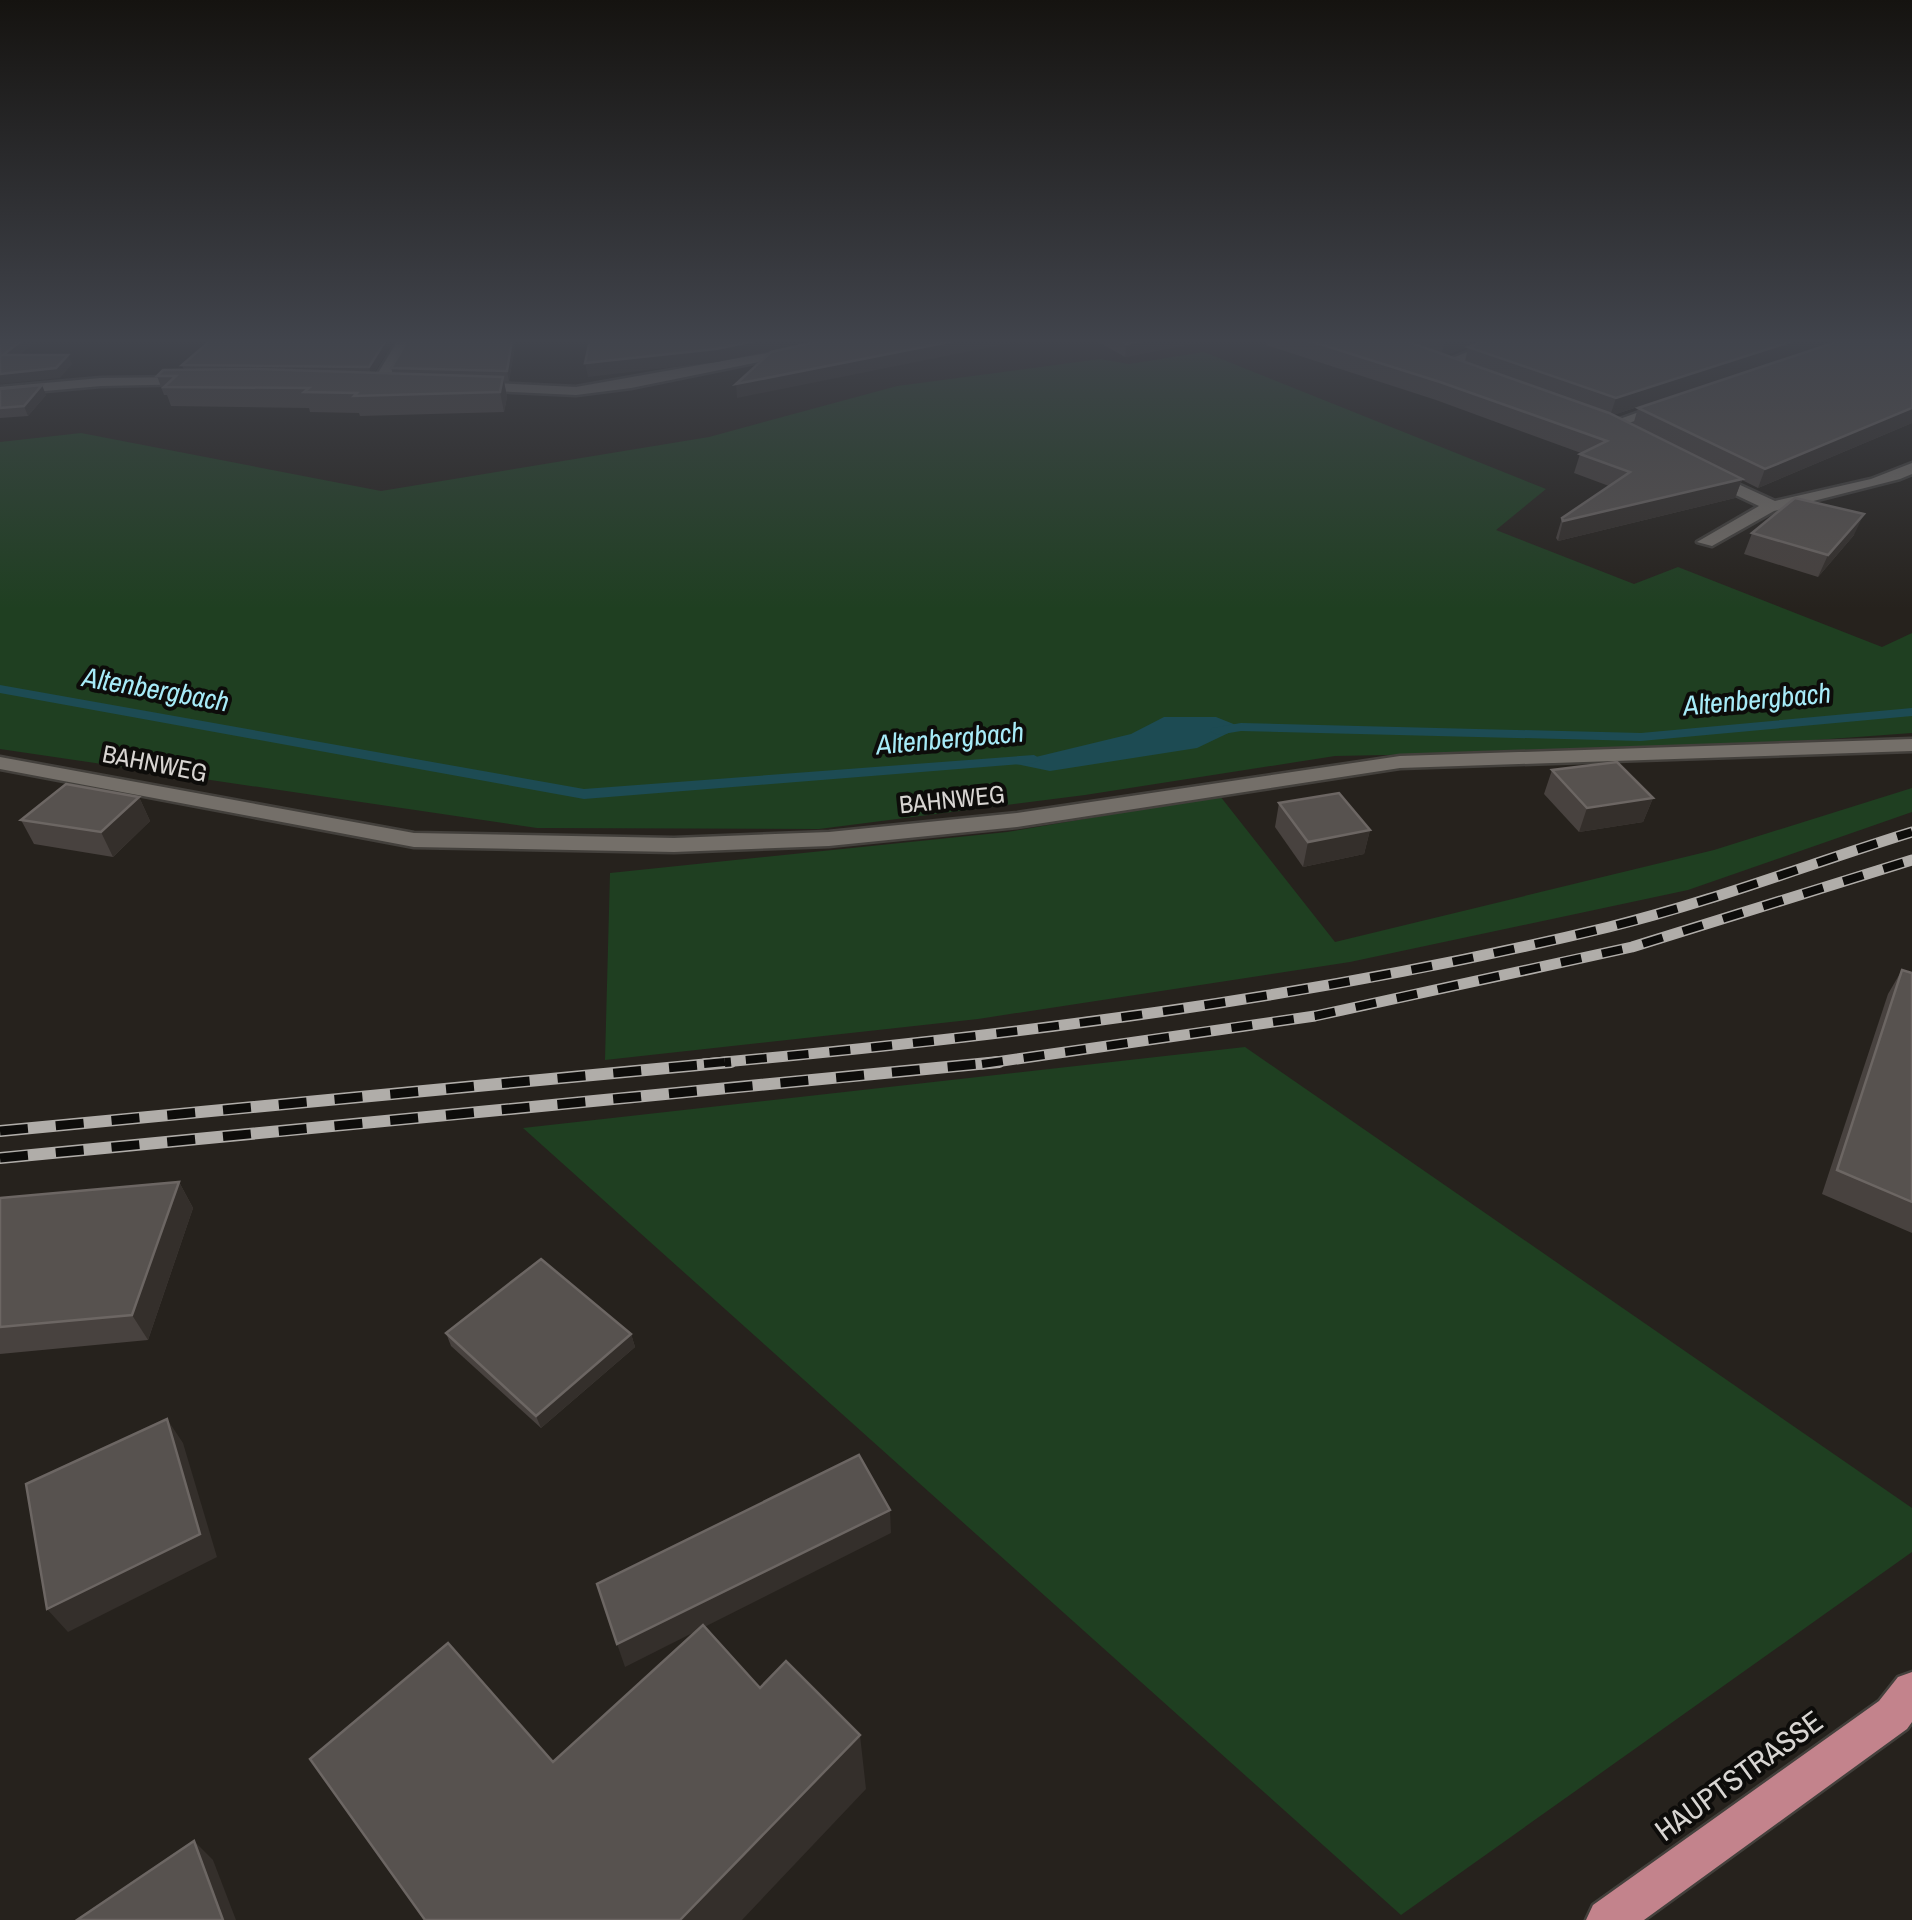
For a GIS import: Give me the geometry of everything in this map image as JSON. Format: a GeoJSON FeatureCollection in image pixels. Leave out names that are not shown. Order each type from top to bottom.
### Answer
{"type":"FeatureCollection","features":[{"type":"Feature","properties":{"kind":"main road","name":"HAUPTSTRASSE"},"geometry":{"type":"LineString","coordinates":[[1608,1920],[1893,1715],[1912,1690]]}},
{"type":"Feature","properties":{"kind":"street"},"geometry":{"type":"LineString","coordinates":[[1619,430],[1627,434]]}},
{"type":"Feature","properties":{"kind":"street"},"geometry":{"type":"LineString","coordinates":[[1706,542],[1744,517],[1773,506],[1857,491],[1912,468]]}},
{"type":"Feature","properties":{"kind":"street"},"geometry":{"type":"LineString","coordinates":[[1693,469],[1773,506]]}},
{"type":"Feature","properties":{"kind":"street","name":"BAHNWEG"},"geometry":{"type":"LineString","coordinates":[[0,763],[414,840],[674,845],[830,839],[1017,820],[1150,796],[1400,762],[1912,745]]}},
{"type":"Feature","properties":{"kind":"green space"},"geometry":{"type":"Polygon","coordinates":[[[736,430],[1398,430],[1546,489],[1496,530],[1634,584],[1678,567],[1882,647],[1912,633],[1912,733],[1693,749],[1335,756],[1085,795],[819,829],[537,828],[0,749],[0,442],[81,433],[381,491],[736,430]]]}},
{"type":"Feature","properties":{"kind":"green space"},"geometry":{"type":"Polygon","coordinates":[[[1912,788],[1912,812],[1688,890],[1350,962],[978,1019],[605,1060],[610,873],[1007,832],[1220,796],[1335,942],[1714,850],[1912,788]]]}},
{"type":"Feature","properties":{"kind":"green space"},"geometry":{"type":"Polygon","coordinates":[[[1245,1047],[1912,1508],[1912,1552],[1401,1915],[523,1128],[1245,1047]]]}},
{"type":"Feature","properties":{"kind":"water"},"geometry":{"type":"Polygon","coordinates":[[[1164,717],[1216,717],[1241,727],[1197,748],[1050,771],[1011,763],[1131,734],[1164,717]]]}},
{"type":"Feature","properties":{"kind":"building"},"geometry":{"type":"Polygon","coordinates":[[[1575,430],[1642,430],[1742,479],[1563,521],[1562,518],[1630,472],[1580,454],[1607,441],[1575,430]]]}},
{"type":"Feature","properties":{"kind":"building"},"geometry":{"type":"Polygon","coordinates":[[[1683,430],[1860,430],[1765,469],[1683,430]]]}},
{"type":"Feature","properties":{"kind":"building"},"geometry":{"type":"Polygon","coordinates":[[[1795,498],[1864,514],[1828,555],[1752,533],[1795,498]]]}},
{"type":"Feature","properties":{"kind":"building"},"geometry":{"type":"Polygon","coordinates":[[[1617,762],[1653,798],[1587,808],[1552,770],[1617,762]]]}},
{"type":"Feature","properties":{"kind":"building"},"geometry":{"type":"Polygon","coordinates":[[[66,784],[139,797],[101,832],[21,820],[66,784]]]}},
{"type":"Feature","properties":{"kind":"building"},"geometry":{"type":"Polygon","coordinates":[[[1339,793],[1370,830],[1308,842],[1279,803],[1339,793]]]}},
{"type":"Feature","properties":{"kind":"building"},"geometry":{"type":"Polygon","coordinates":[[[1902,970],[1912,973],[1912,1202],[1837,1170],[1902,970]]]}},
{"type":"Feature","properties":{"kind":"building"},"geometry":{"type":"Polygon","coordinates":[[[179,1182],[132,1315],[0,1327],[0,1198],[179,1182]]]}},
{"type":"Feature","properties":{"kind":"building"},"geometry":{"type":"Polygon","coordinates":[[[541,1259],[631,1334],[536,1416],[446,1333],[541,1259]]]}},
{"type":"Feature","properties":{"kind":"building"},"geometry":{"type":"Polygon","coordinates":[[[167,1419],[200,1534],[47,1609],[26,1484],[167,1419]]]}},
{"type":"Feature","properties":{"kind":"building"},"geometry":{"type":"Polygon","coordinates":[[[859,1455],[890,1510],[617,1644],[597,1584],[859,1455]]]}},
{"type":"Feature","properties":{"kind":"building"},"geometry":{"type":"Polygon","coordinates":[[[703,1625],[760,1688],[786,1661],[860,1735],[680,1920],[425,1920],[310,1759],[448,1643],[553,1762],[703,1625]]]}},
{"type":"Feature","properties":{"kind":"building"},"geometry":{"type":"Polygon","coordinates":[[[194,1841],[223,1920],[77,1920],[194,1841]]]}},
{"type":"Feature","properties":{"kind":"waterway","name":"Altenbergbach"},"geometry":{"type":"LineString","coordinates":[[0,689],[584,794],[1034,759]]}},
{"type":"Feature","properties":{"kind":"waterway","name":"Altenbergbach"},"geometry":{"type":"LineString","coordinates":[[1217,731],[1241,727],[1641,737],[1912,712]]}},
{"type":"Feature","properties":{"kind":"railway"},"geometry":{"type":"LineString","coordinates":[[704,1064],[1045,1027],[1385,975],[1647,917],[1912,832]]}},
{"type":"Feature","properties":{"kind":"railway"},"geometry":{"type":"LineString","coordinates":[[990,1063],[1315,1016],[1632,947],[1912,860]]}},
{"type":"Feature","properties":{"kind":"railway"},"geometry":{"type":"LineString","coordinates":[[0,1131],[731,1062]]}},
{"type":"Feature","properties":{"kind":"railway"},"geometry":{"type":"LineString","coordinates":[[990,1063],[999,1062]]}},
{"type":"Feature","properties":{"kind":"railway"},"geometry":{"type":"LineString","coordinates":[[0,1158],[990,1063]]}},
{"type":"Feature","properties":{"kind":"railway"},"geometry":{"type":"LineString","coordinates":[[982,1064],[990,1063]]}}]}
